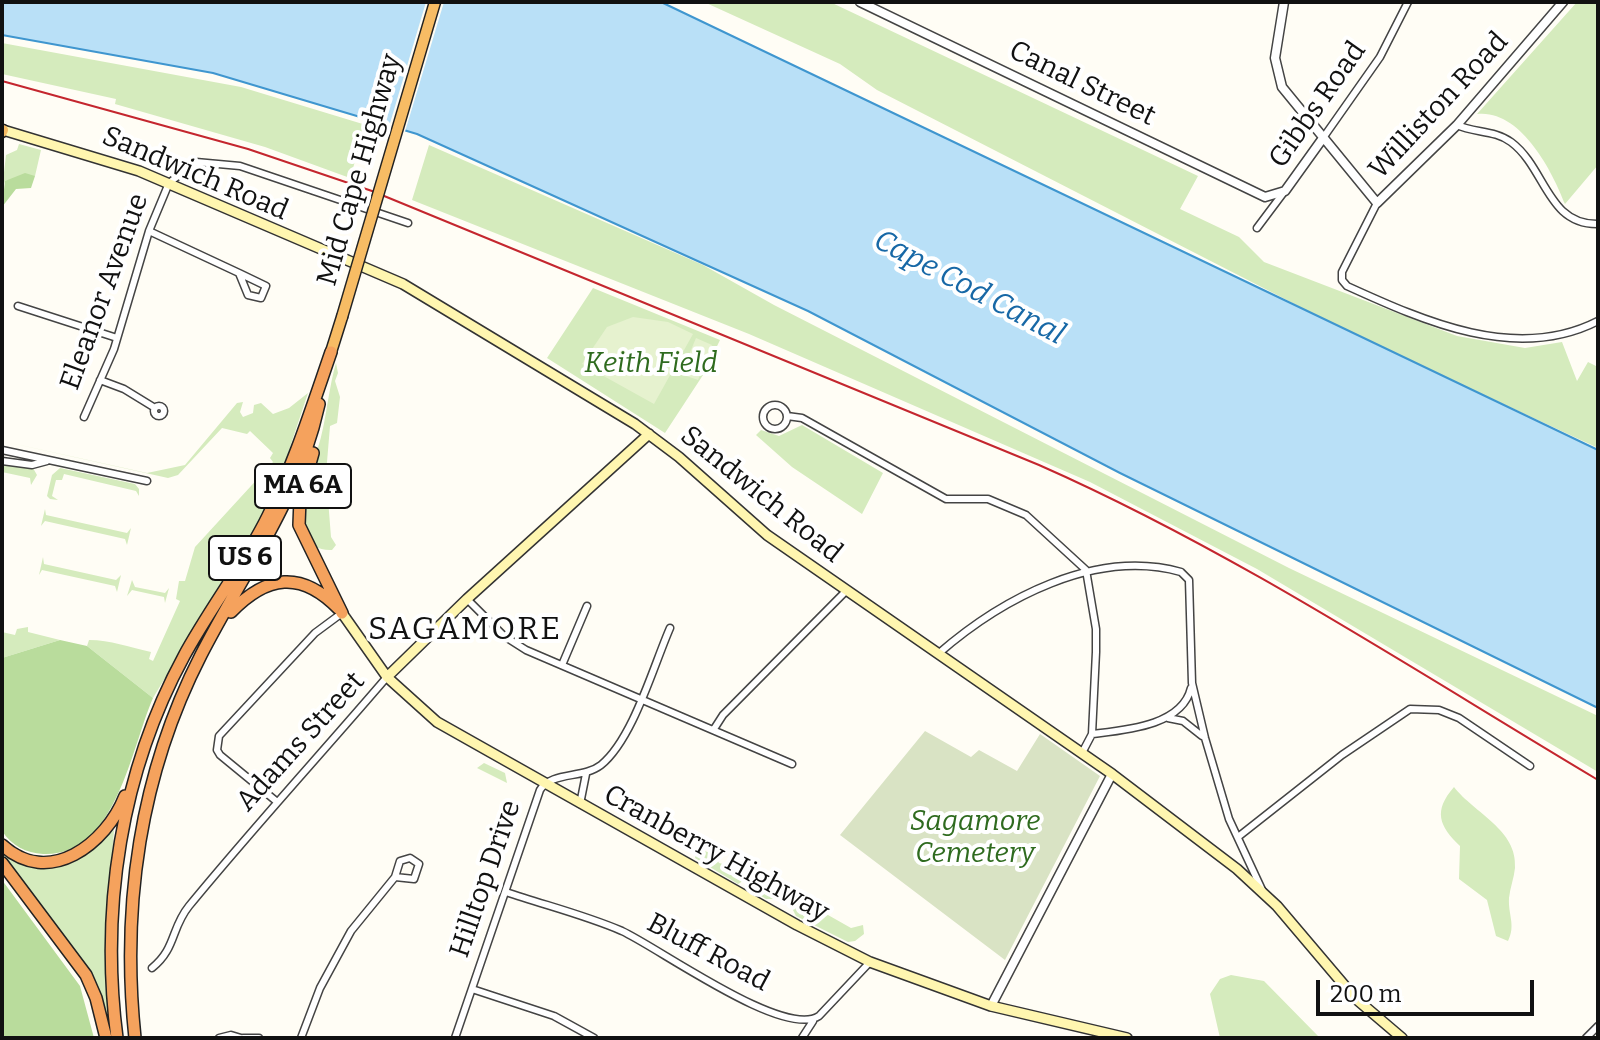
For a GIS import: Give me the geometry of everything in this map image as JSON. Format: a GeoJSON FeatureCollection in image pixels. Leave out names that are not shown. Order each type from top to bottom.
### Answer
{"type":"FeatureCollection","features":[{"type":"Feature","properties":{"kind":"highway","name":"Mid Cape Highway"},"geometry":{"type":"LineString","coordinates":[[117,1038],[112,968],[115,887],[125,820],[141,755],[184,656],[273,505],[331,352],[435,2]]}},
{"type":"Feature","properties":{"kind":"highway","name":"Mid Cape Highway"},"geometry":{"type":"LineString","coordinates":[[135,1038],[130,920],[142,827],[170,724],[218,626],[284,508],[309,446],[331,352]]}},
{"type":"Feature","properties":{"kind":"highway","name":"MA 6A"},"geometry":{"type":"LineString","coordinates":[[331,352],[318,438],[298,519],[304,539],[342,613]]}},
{"type":"Feature","properties":{"kind":"highway"},"geometry":{"type":"LineString","coordinates":[[218,626],[254,591],[278,582],[312,587],[342,613]]}},
{"type":"Feature","properties":{"kind":"highway"},"geometry":{"type":"LineString","coordinates":[[2,845],[22,858],[39,862],[62,861],[79,853],[114,819],[141,755]]}},
{"type":"Feature","properties":{"kind":"highway"},"geometry":{"type":"LineString","coordinates":[[2,863],[86,975],[106,1038]]}},
{"type":"Feature","properties":{"kind":"main road","name":"Sandwich Road"},"geometry":{"type":"LineString","coordinates":[[2,131],[89,154],[169,183],[421,293],[649,434],[752,523],[1112,774],[1263,892],[1355,998],[1402,1038]]}},
{"type":"Feature","properties":{"kind":"main road","name":"Adams Street"},"geometry":{"type":"LineString","coordinates":[[387,677],[467,599],[649,434]]}},
{"type":"Feature","properties":{"kind":"main road","name":"Cranberry Highway"},"geometry":{"type":"LineString","coordinates":[[342,613],[387,677],[437,722],[870,962],[991,1006],[1127,1038]]}},
{"type":"Feature","properties":{"kind":"street","name":"Canal Street"},"geometry":{"type":"LineString","coordinates":[[860,2],[1250,192],[1272,197],[1285,191]]}},
{"type":"Feature","properties":{"kind":"street"},"geometry":{"type":"LineString","coordinates":[[1284,2],[1276,46],[1278,78],[1288,96],[1377,203],[1345,266],[1342,280],[1361,292],[1447,324],[1496,338],[1541,338],[1569,333],[1598,321]]}},
{"type":"Feature","properties":{"kind":"street","name":"Gibbs Road"},"geometry":{"type":"LineString","coordinates":[[1257,228],[1380,57],[1408,2]]}},
{"type":"Feature","properties":{"kind":"street","name":"Williston Road"},"geometry":{"type":"LineString","coordinates":[[1377,203],[1457,125],[1563,2]]}},
{"type":"Feature","properties":{"kind":"street"},"geometry":{"type":"LineString","coordinates":[[1457,125],[1507,139],[1530,161],[1562,214],[1577,223],[1598,224]]}},
{"type":"Feature","properties":{"kind":"street"},"geometry":{"type":"LineString","coordinates":[[169,183],[196,162],[226,164],[296,184],[408,223]]}},
{"type":"Feature","properties":{"kind":"street","name":"Eleanor Avenue"},"geometry":{"type":"LineString","coordinates":[[84,417],[117,338],[149,231],[169,183]]}},
{"type":"Feature","properties":{"kind":"street"},"geometry":{"type":"LineString","coordinates":[[149,231],[263,282],[266,286],[261,298],[248,295],[239,273]]}},
{"type":"Feature","properties":{"kind":"street"},"geometry":{"type":"LineString","coordinates":[[18,306],[117,338]]}},
{"type":"Feature","properties":{"kind":"street"},"geometry":{"type":"LineString","coordinates":[[100,380],[124,389],[155,408]]}},
{"type":"Feature","properties":{"kind":"street"},"geometry":{"type":"LineString","coordinates":[[787,416],[802,418],[946,499],[988,499],[1026,515],[1086,570],[1096,629],[1092,734],[1082,753]]}},
{"type":"Feature","properties":{"kind":"street"},"geometry":{"type":"LineString","coordinates":[[2,450],[147,481]]}},
{"type":"Feature","properties":{"kind":"street"},"geometry":{"type":"LineString","coordinates":[[2,461],[32,465],[50,461]]}},
{"type":"Feature","properties":{"kind":"street"},"geometry":{"type":"LineString","coordinates":[[938,654],[1034,591],[1086,570],[1163,568],[1184,574],[1190,597],[1192,683],[1205,738],[1220,793],[1263,892]]}},
{"type":"Feature","properties":{"kind":"street"},"geometry":{"type":"LineString","coordinates":[[714,729],[723,715],[847,590]]}},
{"type":"Feature","properties":{"kind":"street"},"geometry":{"type":"LineString","coordinates":[[467,599],[511,641],[792,764]]}},
{"type":"Feature","properties":{"kind":"street"},"geometry":{"type":"LineString","coordinates":[[562,665],[587,606]]}},
{"type":"Feature","properties":{"kind":"street"},"geometry":{"type":"LineString","coordinates":[[276,801],[220,755],[218,741],[228,725],[315,633],[342,613]]}},
{"type":"Feature","properties":{"kind":"street"},"geometry":{"type":"LineString","coordinates":[[544,784],[586,774],[614,751],[670,628]]}},
{"type":"Feature","properties":{"kind":"street","name":"Adams Street"},"geometry":{"type":"LineString","coordinates":[[152,968],[168,953],[185,911],[276,801],[387,677]]}},
{"type":"Feature","properties":{"kind":"street"},"geometry":{"type":"LineString","coordinates":[[1168,718],[1185,703],[1192,683]]}},
{"type":"Feature","properties":{"kind":"street"},"geometry":{"type":"LineString","coordinates":[[1238,837],[1342,755],[1410,709],[1439,710],[1459,718],[1530,766]]}},
{"type":"Feature","properties":{"kind":"street"},"geometry":{"type":"LineString","coordinates":[[1092,734],[1168,718],[1188,723],[1205,738]]}},
{"type":"Feature","properties":{"kind":"street"},"geometry":{"type":"LineString","coordinates":[[580,804],[586,774]]}},
{"type":"Feature","properties":{"kind":"street"},"geometry":{"type":"LineString","coordinates":[[991,1006],[1112,774]]}},
{"type":"Feature","properties":{"kind":"street","name":"Hilltop Drive"},"geometry":{"type":"LineString","coordinates":[[455,1038],[520,843],[544,784]]}},
{"type":"Feature","properties":{"kind":"street"},"geometry":{"type":"LineString","coordinates":[[301,1038],[320,988],[351,931],[395,877]]}},
{"type":"Feature","properties":{"kind":"street","name":"Bluff Road"},"geometry":{"type":"LineString","coordinates":[[506,892],[623,932],[772,1012],[813,1020]]}},
{"type":"Feature","properties":{"kind":"street"},"geometry":{"type":"LineString","coordinates":[[802,1038],[813,1020],[870,962]]}},
{"type":"Feature","properties":{"kind":"street","name":"Hilltop Drive"},"geometry":{"type":"LineString","coordinates":[[472,989],[554,1016],[594,1038]]}},
{"type":"Feature","properties":{"kind":"street"},"geometry":{"type":"LineString","coordinates":[[1586,1038],[1598,1026]]}},
{"type":"Feature","properties":{"kind":"street"},"geometry":{"type":"LineString","coordinates":[[219,1038],[224,1035],[259,1038]]}},
{"type":"Feature","properties":{"kind":"green space"},"geometry":{"type":"Polygon","coordinates":[[[704,2],[830,2],[1198,176],[1180,209],[1239,237],[1264,262],[1457,336],[1525,348],[1562,342],[1577,381],[1588,362],[1598,367],[1598,448],[1359,337],[877,90],[840,64],[704,2]]]}},
{"type":"Feature","properties":{"kind":"green space"},"geometry":{"type":"Polygon","coordinates":[[[1577,2],[1598,2],[1598,165],[1565,204],[1543,159],[1520,131],[1493,115],[1477,114],[1577,2]]]}},
{"type":"Feature","properties":{"kind":"green space"},"geometry":{"type":"Polygon","coordinates":[[[2,43],[241,87],[366,125],[350,178],[265,147],[115,104],[116,99],[2,74],[2,43]]]}},
{"type":"Feature","properties":{"kind":"green space"},"geometry":{"type":"Polygon","coordinates":[[[19,144],[41,150],[35,176],[5,181],[2,190],[6,155],[17,150],[19,144]]]}},
{"type":"Feature","properties":{"kind":"green space"},"geometry":{"type":"Polygon","coordinates":[[[429,145],[703,265],[774,305],[1289,568],[1598,716],[1598,772],[1257,569],[1090,482],[749,334],[412,200],[429,145]]]}},
{"type":"Feature","properties":{"kind":"green space"},"geometry":{"type":"Polygon","coordinates":[[[25,173],[35,176],[31,188],[16,189],[2,207],[5,181],[25,173]]]}},
{"type":"Feature","properties":{"kind":"green space","name":"Keith Field"},"geometry":{"type":"Polygon","coordinates":[[[593,288],[720,340],[703,375],[665,433],[547,358],[593,288]]]}},
{"type":"Feature","properties":{"kind":"green space"},"geometry":{"type":"Polygon","coordinates":[[[633,317],[668,322],[693,334],[654,404],[582,364],[607,327],[633,317]]]}},
{"type":"Feature","properties":{"kind":"green space"},"geometry":{"type":"Polygon","coordinates":[[[696,338],[712,345],[698,380],[681,374],[696,338]]]}},
{"type":"Feature","properties":{"kind":"green space"},"geometry":{"type":"Polygon","coordinates":[[[336,363],[338,373],[335,381],[340,397],[337,423],[330,426],[326,474],[331,537],[336,545],[332,550],[316,547],[307,537],[303,522],[307,485],[321,437],[336,363]]]}},
{"type":"Feature","properties":{"kind":"green space"},"geometry":{"type":"Polygon","coordinates":[[[308,393],[282,471],[259,521],[153,698],[87,646],[89,640],[112,642],[151,652],[149,659],[153,661],[180,601],[176,599],[179,581],[185,581],[195,547],[273,462],[270,458],[273,453],[250,431],[247,434],[222,428],[178,475],[168,478],[2,441],[147,473],[185,465],[237,403],[243,402],[240,412],[243,417],[253,413],[254,405],[261,403],[273,414],[289,408],[308,393]]]}},
{"type":"Feature","properties":{"kind":"green space"},"geometry":{"type":"Polygon","coordinates":[[[802,425],[883,473],[862,514],[792,467],[756,435],[761,430],[779,436],[802,425]]]}},
{"type":"Feature","properties":{"kind":"green space"},"geometry":{"type":"Polygon","coordinates":[[[2,464],[33,468],[37,475],[31,485],[30,478],[2,472],[2,464]]]}},
{"type":"Feature","properties":{"kind":"green space"},"geometry":{"type":"Polygon","coordinates":[[[60,468],[135,484],[139,496],[136,491],[64,474],[62,480],[56,480],[52,496],[58,500],[50,499],[47,496],[52,475],[60,468]]]}},
{"type":"Feature","properties":{"kind":"green space"},"geometry":{"type":"Polygon","coordinates":[[[45,509],[46,515],[127,533],[131,528],[127,545],[125,539],[45,521],[41,526],[45,509]]]}},
{"type":"Feature","properties":{"kind":"green space"},"geometry":{"type":"Polygon","coordinates":[[[43,557],[44,564],[116,580],[121,575],[117,592],[115,586],[42,570],[39,575],[43,557]]]}},
{"type":"Feature","properties":{"kind":"green space"},"geometry":{"type":"Polygon","coordinates":[[[132,580],[135,587],[165,593],[169,588],[165,603],[164,597],[132,590],[127,596],[132,580]]]}},
{"type":"Feature","properties":{"kind":"green space"},"geometry":{"type":"Polygon","coordinates":[[[28,627],[28,632],[60,640],[2,658],[2,632],[15,635],[17,629],[28,627]]]}},
{"type":"Feature","properties":{"kind":"green space"},"geometry":{"type":"Polygon","coordinates":[[[60,640],[87,646],[153,698],[128,770],[104,819],[88,838],[68,850],[43,854],[20,848],[2,831],[2,658],[60,640]]]}},
{"type":"Feature","properties":{"kind":"green space","name":"Sagamore Cemetery"},"geometry":{"type":"Polygon","coordinates":[[[925,731],[971,757],[979,750],[1017,771],[1040,734],[1100,776],[1005,960],[840,835],[925,731]]]}},
{"type":"Feature","properties":{"kind":"green space"},"geometry":{"type":"Polygon","coordinates":[[[484,763],[505,773],[507,783],[477,768],[484,763]]]}},
{"type":"Feature","properties":{"kind":"green space"},"geometry":{"type":"Polygon","coordinates":[[[1454,787],[1510,843],[1515,868],[1509,898],[1511,930],[1508,941],[1496,936],[1487,900],[1459,879],[1460,846],[1447,832],[1441,818],[1443,804],[1454,787]]]}},
{"type":"Feature","properties":{"kind":"green space"},"geometry":{"type":"Polygon","coordinates":[[[114,830],[109,904],[110,1038],[91,976],[2,856],[2,851],[16,861],[88,851],[114,830]]]}},
{"type":"Feature","properties":{"kind":"green space"},"geometry":{"type":"Polygon","coordinates":[[[697,848],[715,855],[719,863],[731,866],[748,878],[738,884],[695,858],[697,848]]]}},
{"type":"Feature","properties":{"kind":"green space"},"geometry":{"type":"Polygon","coordinates":[[[762,868],[787,882],[776,899],[766,899],[753,891],[755,880],[775,890],[780,882],[762,868]]]}},
{"type":"Feature","properties":{"kind":"green space"},"geometry":{"type":"Polygon","coordinates":[[[2,880],[80,986],[94,1038],[2,1038],[2,880]]]}},
{"type":"Feature","properties":{"kind":"green space"},"geometry":{"type":"Polygon","coordinates":[[[798,898],[851,928],[863,925],[864,934],[848,942],[796,916],[790,904],[792,899],[798,898]]]}},
{"type":"Feature","properties":{"kind":"green space"},"geometry":{"type":"Polygon","coordinates":[[[1231,975],[1264,981],[1320,1038],[1220,1038],[1210,994],[1220,979],[1231,975]]]}},
{"type":"Feature","properties":{"kind":"water","name":"Cape Cod Canal"},"geometry":{"type":"Polygon","coordinates":[[[2,2],[661,2],[1598,450],[1598,708],[1120,473],[808,311],[417,134],[213,73],[2,35],[2,2]]]}},
{"type":"Feature","properties":{"kind":"pier"},"geometry":{"type":"Polygon","coordinates":[[[426,2],[444,2],[404,135],[388,130],[426,2]]]}},
{"type":"Feature","properties":{"kind":"railway"},"geometry":{"type":"LineString","coordinates":[[2,81],[248,149],[372,191],[1039,465],[1183,535],[1253,574],[1598,780]]}},
{"type":"Feature","properties":{"kind":"district","name":"SAGAMORE"},"geometry":{"type":"Point","coordinates":[465,630]}}]}
